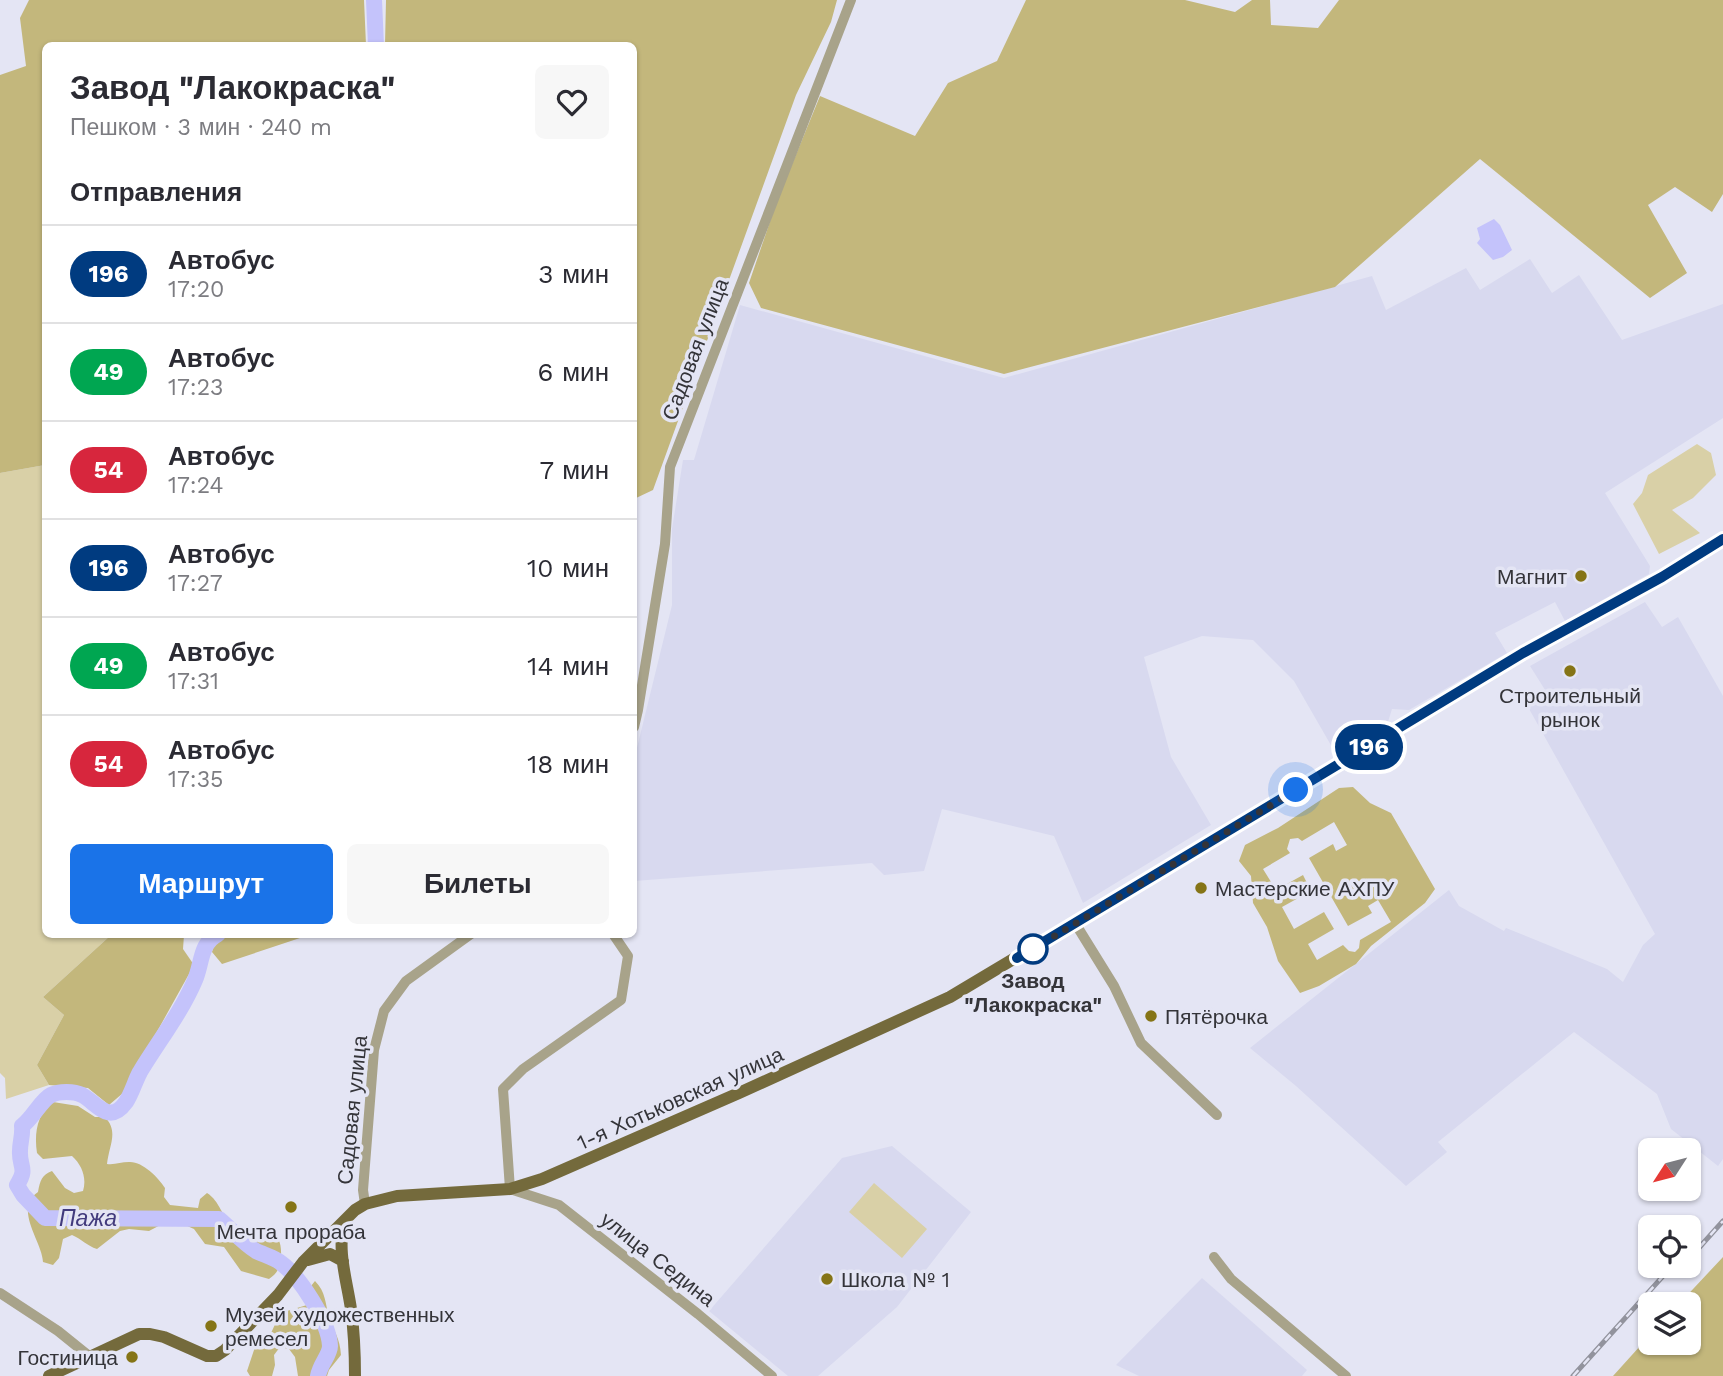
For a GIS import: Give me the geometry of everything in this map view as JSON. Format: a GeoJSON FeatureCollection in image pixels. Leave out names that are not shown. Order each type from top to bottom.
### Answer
{"type":"FeatureCollection","features":[{"type":"Feature","properties":{"kind":"main road","name":"1-я Хотьковская улица"},"geometry":{"type":"LineString","coordinates":[[89,1356],[128,1338],[150,1334],[164,1337],[206,1356],[216,1356],[281,1292],[303,1262],[365,1204],[397,1196],[510,1189],[542,1180],[927,1009],[1017,958],[1523,653],[1662,577],[1723,539]]}},
{"type":"Feature","properties":{"kind":"main road"},"geometry":{"type":"LineString","coordinates":[[345,1221],[342,1234],[343,1261],[354,1338],[355,1376]]}},
{"type":"Feature","properties":{"kind":"main road"},"geometry":{"type":"LineString","coordinates":[[303,1262],[330,1254],[343,1261]]}},
{"type":"Feature","properties":{"kind":"main road"},"geometry":{"type":"LineString","coordinates":[[49,1376],[89,1356]]}},
{"type":"Feature","properties":{"kind":"street","name":"Садовая улица"},"geometry":{"type":"LineString","coordinates":[[637,714],[666,544],[670,467],[851,0]]}},
{"type":"Feature","properties":{"kind":"street"},"geometry":{"type":"LineString","coordinates":[[1075,923],[1114,986],[1141,1043],[1217,1115]]}},
{"type":"Feature","properties":{"kind":"street","name":"Садовая улица"},"geometry":{"type":"LineString","coordinates":[[365,1204],[363,1190],[374,1050],[384,1011],[406,981],[465,938]]}},
{"type":"Feature","properties":{"kind":"street"},"geometry":{"type":"LineString","coordinates":[[510,1189],[503,1089],[523,1069],[621,999],[628,956],[616,938]]}},
{"type":"Feature","properties":{"kind":"street","name":"улица Седина"},"geometry":{"type":"LineString","coordinates":[[510,1189],[559,1205],[772,1376]]}},
{"type":"Feature","properties":{"kind":"street"},"geometry":{"type":"LineString","coordinates":[[1213,1257],[1231,1279],[1346,1376]]}},
{"type":"Feature","properties":{"kind":"street"},"geometry":{"type":"LineString","coordinates":[[0,1293],[58,1331],[89,1356]]}},
{"type":"Feature","properties":{"kind":"shaded area"},"geometry":{"type":"Polygon","coordinates":[[[29,0],[364,0],[366,42],[42,42],[42,466],[0,473],[0,75],[26,66],[20,18],[29,0]]]}},
{"type":"Feature","properties":{"kind":"shaded area"},"geometry":{"type":"Polygon","coordinates":[[[386,0],[837,0],[831,22],[796,95],[653,490],[637,498],[637,42],[385,42],[386,0]]]}},
{"type":"Feature","properties":{"kind":"shaded area"},"geometry":{"type":"Polygon","coordinates":[[[1026,0],[1185,0],[1235,12],[1252,0],[1270,0],[1271,25],[1318,28],[1339,0],[1723,0],[1723,194],[1712,212],[1675,187],[1648,205],[1687,273],[1650,298],[1480,159],[1335,287],[1004,374],[761,308],[749,283],[777,201],[820,96],[915,136],[948,83],[997,61],[1026,0]]]}},
{"type":"Feature","properties":{"kind":"shaded area"},"geometry":{"type":"Polygon","coordinates":[[[1530,259],[1552,293],[1579,275],[1622,340],[1723,304],[1723,418],[1605,493],[1650,566],[1649,574],[1565,621],[1555,602],[1495,633],[1507,653],[1409,710],[1392,709],[1387,725],[1336,754],[1294,681],[1253,640],[1202,636],[1144,657],[1171,757],[1211,825],[1083,903],[1054,836],[942,809],[924,871],[884,875],[872,863],[637,881],[637,748],[672,605],[672,529],[683,460],[694,460],[740,305],[1004,378],[1372,276],[1386,310],[1466,268],[1480,290],[1530,259]]]}},
{"type":"Feature","properties":{"kind":"shaded area"},"geometry":{"type":"Polygon","coordinates":[[[1697,444],[1711,453],[1716,475],[1693,498],[1672,510],[1700,533],[1659,554],[1633,504],[1642,493],[1648,475],[1697,444]]]}},
{"type":"Feature","properties":{"kind":"shaded area"},"geometry":{"type":"Polygon","coordinates":[[[42,466],[42,938],[108,938],[43,997],[64,1015],[37,1065],[49,1085],[6,1099],[5,1078],[0,1073],[0,473],[42,466]]]}},
{"type":"Feature","properties":{"kind":"shaded area"},"geometry":{"type":"Polygon","coordinates":[[[1645,602],[1662,627],[1678,617],[1723,696],[1723,1159],[1718,1166],[1701,1153],[1701,1138],[1682,1138],[1671,1129],[1657,1094],[1574,1032],[1438,1142],[1447,1152],[1406,1186],[1250,1048],[1449,890],[1459,906],[1504,931],[1506,928],[1607,969],[1623,982],[1643,945],[1655,934],[1528,707],[1547,693],[1530,666],[1645,602]]]}},
{"type":"Feature","properties":{"kind":"shaded area"},"geometry":{"type":"Polygon","coordinates":[[[1353,787],[1370,803],[1391,813],[1435,889],[1425,903],[1371,946],[1356,964],[1319,986],[1300,993],[1278,961],[1267,927],[1253,903],[1251,876],[1239,861],[1245,845],[1278,828],[1339,788],[1353,787]],[[1334,822],[1302,841],[1298,838],[1290,839],[1287,849],[1290,853],[1263,869],[1276,890],[1303,875],[1311,891],[1282,907],[1294,929],[1324,912],[1334,929],[1308,944],[1317,960],[1343,945],[1349,951],[1355,952],[1359,948],[1360,940],[1391,922],[1378,900],[1368,906],[1372,913],[1348,926],[1309,858],[1333,844],[1336,851],[1347,845],[1334,822]]]}},
{"type":"Feature","properties":{"kind":"shaded area"},"geometry":{"type":"Polygon","coordinates":[[[108,938],[184,938],[183,949],[194,965],[123,1093],[109,1105],[88,1088],[49,1085],[37,1065],[64,1015],[43,997],[108,938]]]}},
{"type":"Feature","properties":{"kind":"shaded area"},"geometry":{"type":"Polygon","coordinates":[[[216,938],[300,938],[222,964],[212,952],[216,938]]]}},
{"type":"Feature","properties":{"kind":"shaded area"},"geometry":{"type":"Polygon","coordinates":[[[53,1102],[78,1106],[95,1117],[105,1117],[112,1128],[107,1164],[134,1162],[144,1167],[165,1188],[164,1197],[170,1205],[198,1208],[200,1199],[207,1193],[234,1227],[242,1231],[272,1234],[280,1245],[281,1256],[276,1272],[269,1279],[241,1271],[224,1247],[205,1244],[194,1229],[176,1221],[166,1222],[149,1231],[120,1231],[97,1249],[72,1235],[63,1239],[59,1258],[53,1265],[43,1262],[28,1216],[28,1207],[38,1192],[42,1178],[52,1171],[65,1188],[74,1193],[83,1191],[84,1186],[83,1172],[72,1156],[43,1159],[37,1153],[38,1124],[43,1112],[53,1102]]]}},
{"type":"Feature","properties":{"kind":"shaded area","name":"Школа № 1"},"geometry":{"type":"Polygon","coordinates":[[[892,1146],[971,1212],[897,1307],[818,1376],[788,1376],[709,1311],[842,1158],[892,1146]]]}},
{"type":"Feature","properties":{"kind":"shaded area"},"geometry":{"type":"Polygon","coordinates":[[[874,1183],[927,1229],[902,1258],[849,1212],[874,1183]]]}},
{"type":"Feature","properties":{"kind":"shaded area"},"geometry":{"type":"Polygon","coordinates":[[[1723,1257],[1723,1376],[1613,1376],[1638,1348],[1638,1355],[1701,1355],[1701,1292],[1690,1292],[1723,1257]]]}},
{"type":"Feature","properties":{"kind":"shaded area"},"geometry":{"type":"Polygon","coordinates":[[[1202,1278],[1307,1370],[1302,1376],[1139,1376],[1116,1365],[1202,1278]]]}},
{"type":"Feature","properties":{"kind":"shaded area"},"geometry":{"type":"Polygon","coordinates":[[[315,1281],[323,1294],[341,1355],[327,1376],[298,1376],[295,1357],[289,1349],[280,1347],[274,1355],[272,1376],[250,1376],[247,1371],[256,1344],[271,1333],[279,1316],[307,1305],[311,1286],[315,1281]]]}},
{"type":"Feature","properties":{"kind":"water"},"geometry":{"type":"Polygon","coordinates":[[[1494,219],[1500,225],[1512,250],[1493,260],[1477,243],[1480,239],[1477,228],[1494,219]]]}},
{"type":"Feature","properties":{"kind":"waterway","name":"Пажа"},"geometry":{"type":"LineString","coordinates":[[374,0],[376,42]]}},
{"type":"Feature","properties":{"kind":"waterway","name":"Пажа"},"geometry":{"type":"LineString","coordinates":[[212,938],[205,948],[189,992],[140,1072],[126,1102],[120,1109],[109,1112],[75,1093],[58,1093],[47,1097],[22,1126],[20,1156],[23,1171],[17,1185],[45,1218],[219,1219],[251,1248],[275,1259],[289,1270],[312,1301],[325,1325],[330,1346],[318,1376]]}},
{"type":"Feature","properties":{"kind":"railway"},"geometry":{"type":"LineString","coordinates":[[1701,1246],[1723,1221]]}},
{"type":"Feature","properties":{"kind":"railway"},"geometry":{"type":"LineString","coordinates":[[1573,1376],[1661,1278]]}},
{"type":"Feature","properties":{"kind":"bus line","name":"196"},"geometry":{"type":"LineString","coordinates":[[1017,958],[1523,653],[1662,577],[1723,539]]}},
{"type":"Feature","properties":{"kind":"place","name":"Магнит"},"geometry":{"type":"Point","coordinates":[1581,576]}},
{"type":"Feature","properties":{"kind":"place","name":"Строительный рынок"},"geometry":{"type":"Point","coordinates":[1570,671]}},
{"type":"Feature","properties":{"kind":"place","name":"Мастерские АХПУ"},"geometry":{"type":"Point","coordinates":[1201,888]}},
{"type":"Feature","properties":{"kind":"place","name":"Завод \"Лакокраска\""},"geometry":{"type":"Point","coordinates":[1033,949]}},
{"type":"Feature","properties":{"kind":"place","name":"Пятёрочка"},"geometry":{"type":"Point","coordinates":[1151,1016]}},
{"type":"Feature","properties":{"kind":"place","name":"Мечта прораба"},"geometry":{"type":"Point","coordinates":[291,1207]}},
{"type":"Feature","properties":{"kind":"place","name":"Школа № 1"},"geometry":{"type":"Point","coordinates":[827,1279]}},
{"type":"Feature","properties":{"kind":"place","name":"Музей художественных ремесел"},"geometry":{"type":"Point","coordinates":[211,1326]}},
{"type":"Feature","properties":{"kind":"place","name":"Гостиница"},"geometry":{"type":"Point","coordinates":[132,1357]}},
{"type":"Feature","properties":{"kind":"route"},"geometry":{"type":"LineString","coordinates":[[1033,949],[1296,790]]}}]}
